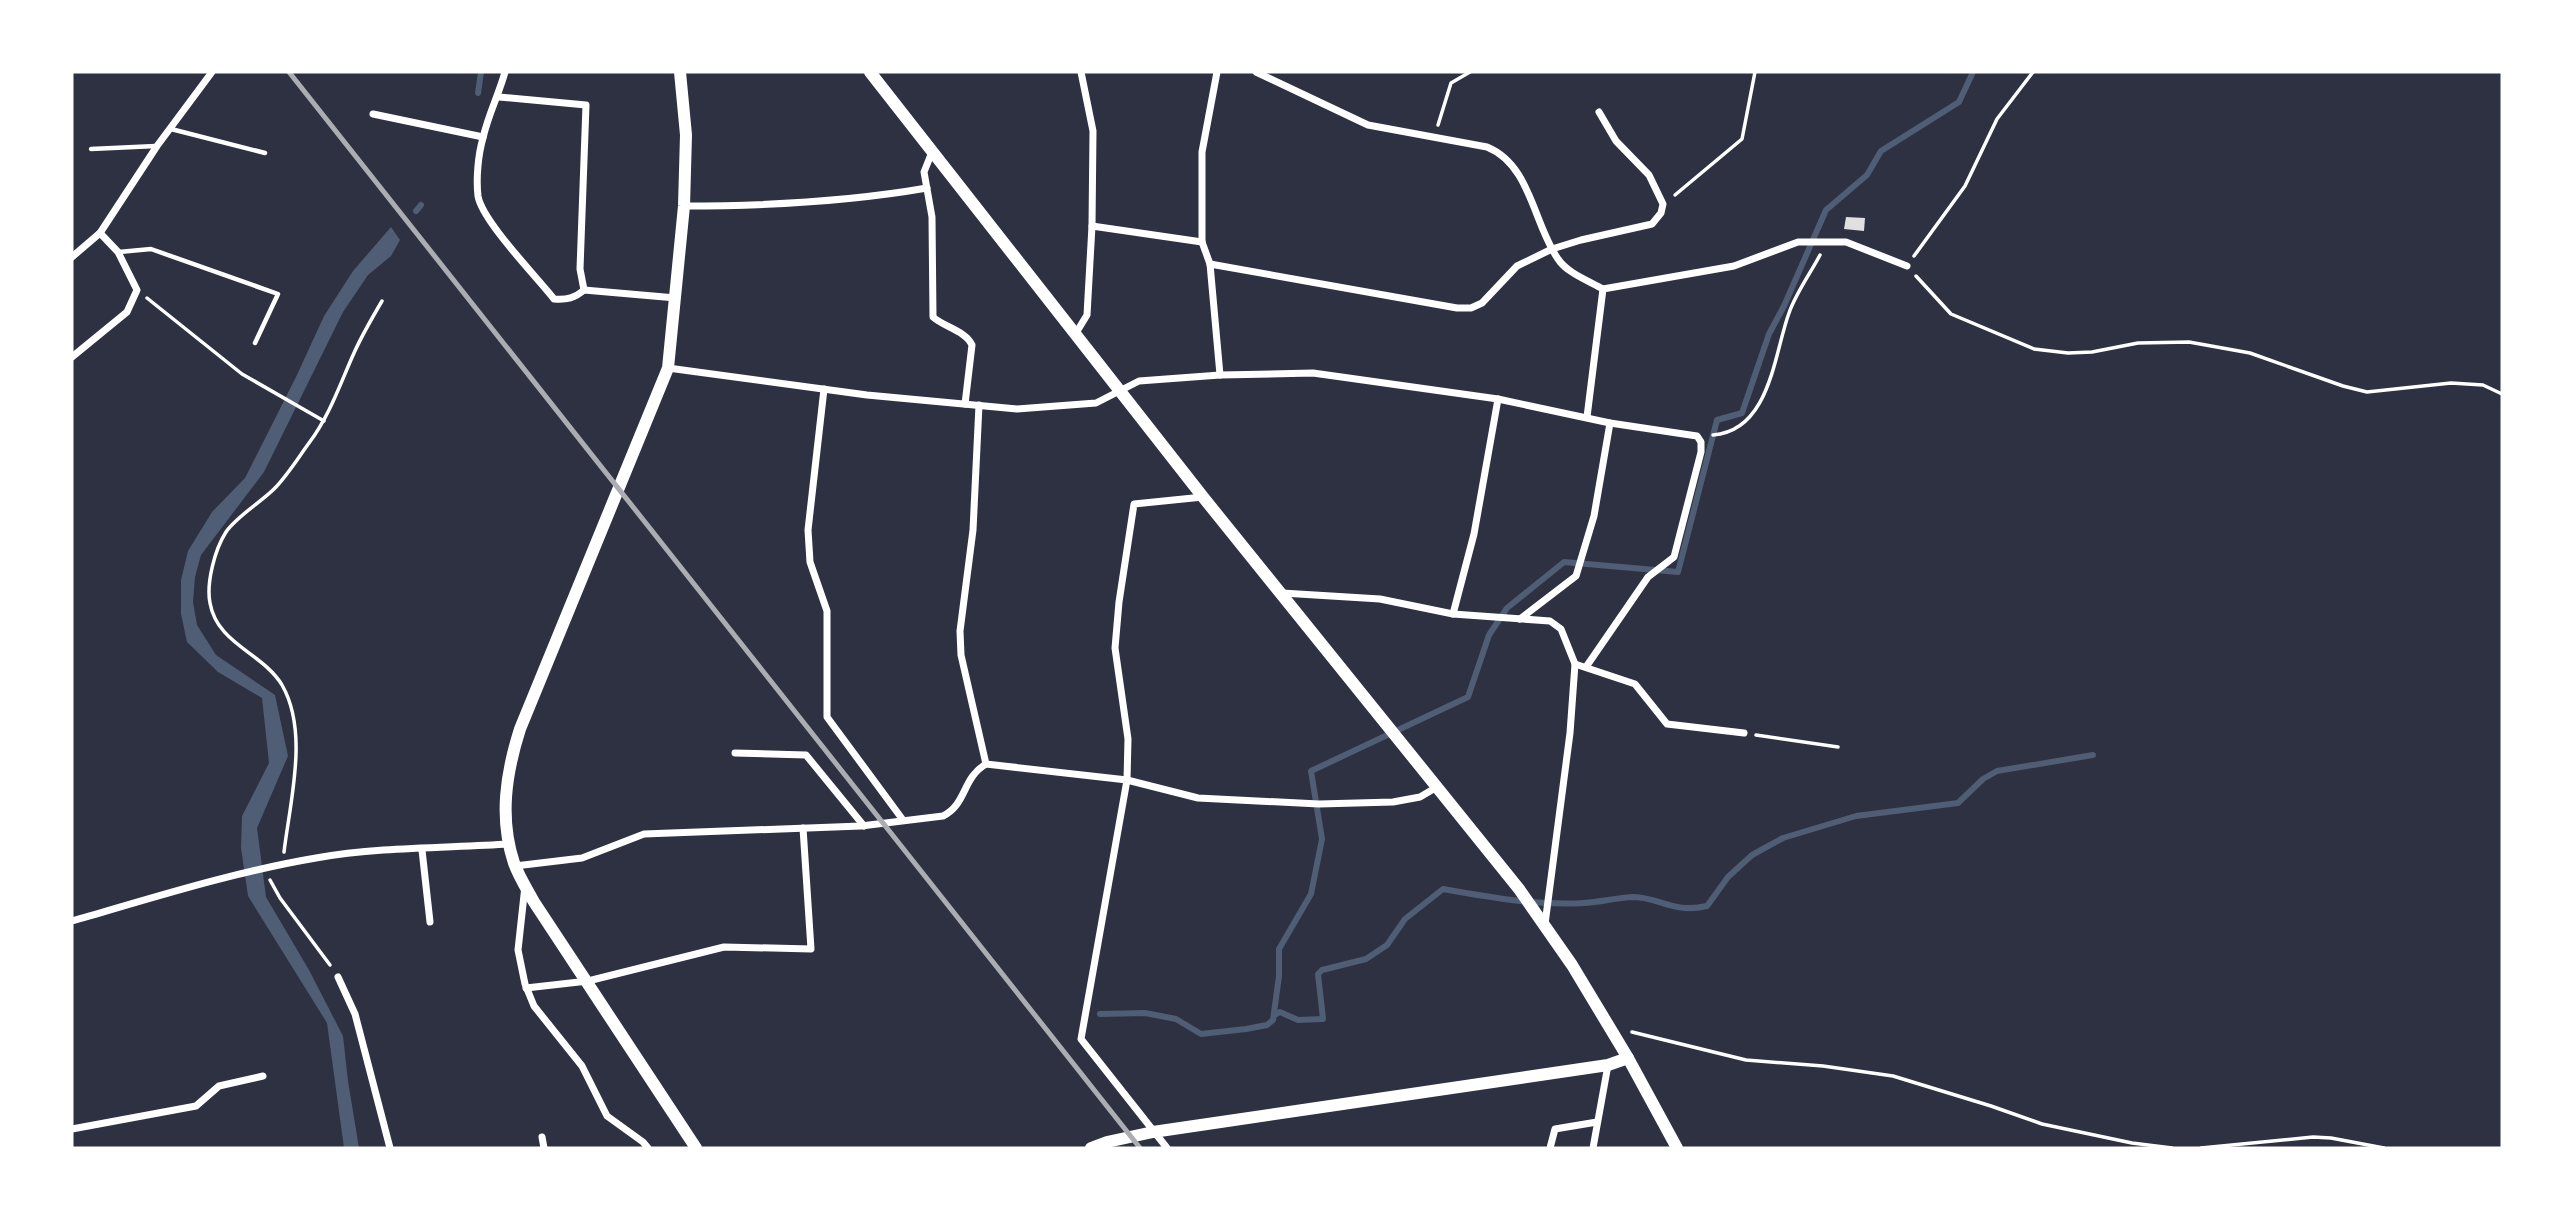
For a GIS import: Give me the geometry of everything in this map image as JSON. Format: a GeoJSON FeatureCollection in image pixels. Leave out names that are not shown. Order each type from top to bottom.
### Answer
{"type":"FeatureCollection","features":[{"type":"Feature","properties":{"kind":"street"},"geometry":{"type":"LineString","coordinates":[[72,257],[100,233],[157,146],[212,72]]}},
{"type":"Feature","properties":{"kind":"street"},"geometry":{"type":"LineString","coordinates":[[505,72],[499,97],[483,137],[478,198],[486,216],[554,299],[566,300],[577,296],[584,289]]}},
{"type":"Feature","properties":{"kind":"street"},"geometry":{"type":"LineString","coordinates":[[680,72],[685,135],[684,206],[668,368],[520,729],[506,787],[505,818],[515,866],[525,886],[696,1148]]}},
{"type":"Feature","properties":{"kind":"street"},"geometry":{"type":"LineString","coordinates":[[870,72],[1203,497],[1438,787],[1545,926],[1628,1058],[1677,1148]]}},
{"type":"Feature","properties":{"kind":"street"},"geometry":{"type":"LineString","coordinates":[[1076,332],[1087,315],[1092,226],[1093,131],[1081,72]]}},
{"type":"Feature","properties":{"kind":"street"},"geometry":{"type":"LineString","coordinates":[[1217,72],[1202,152],[1202,242],[1210,264],[1220,375]]}},
{"type":"Feature","properties":{"kind":"street"},"geometry":{"type":"LineString","coordinates":[[1256,72],[1368,125],[1488,147],[1507,157],[1513,164],[1558,261],[1603,289],[1734,266],[1798,242],[1846,242],[1907,266]]}},
{"type":"Feature","properties":{"kind":"street"},"geometry":{"type":"LineString","coordinates":[[499,97],[586,105],[580,269],[584,289]]}},
{"type":"Feature","properties":{"kind":"street"},"geometry":{"type":"LineString","coordinates":[[1210,264],[1457,308],[1471,308],[1493,294],[1517,266],[1552,248],[1652,224],[1661,213],[1664,204],[1650,175],[1616,141],[1599,112]]}},
{"type":"Feature","properties":{"kind":"street"},"geometry":{"type":"LineString","coordinates":[[373,114],[483,137]]}},
{"type":"Feature","properties":{"kind":"street"},"geometry":{"type":"LineString","coordinates":[[932,151],[925,173],[932,217],[933,317],[940,324],[969,337],[972,345],[965,404]]}},
{"type":"Feature","properties":{"kind":"street"},"geometry":{"type":"LineString","coordinates":[[684,206],[806,203],[866,198],[927,188]]}},
{"type":"Feature","properties":{"kind":"street"},"geometry":{"type":"LineString","coordinates":[[1092,226],[1202,242]]}},
{"type":"Feature","properties":{"kind":"street"},"geometry":{"type":"LineString","coordinates":[[72,357],[127,312],[137,290],[118,252],[100,233]]}},
{"type":"Feature","properties":{"kind":"street"},"geometry":{"type":"LineString","coordinates":[[584,289],[677,298]]}},
{"type":"Feature","properties":{"kind":"street"},"geometry":{"type":"LineString","coordinates":[[1587,417],[1603,289]]}},
{"type":"Feature","properties":{"kind":"street"},"geometry":{"type":"LineString","coordinates":[[668,368],[824,389],[1017,410],[1096,403],[1139,381],[1220,375],[1313,373],[1498,399],[1610,423],[1697,436],[1701,442],[1701,452],[1674,557],[1648,577],[1586,667]]}},
{"type":"Feature","properties":{"kind":"street"},"geometry":{"type":"LineString","coordinates":[[824,389],[808,530],[810,562],[827,611],[827,717],[903,820]]}},
{"type":"Feature","properties":{"kind":"street"},"geometry":{"type":"LineString","coordinates":[[1453,614],[1474,534],[1498,399]]}},
{"type":"Feature","properties":{"kind":"street"},"geometry":{"type":"LineString","coordinates":[[979,405],[973,530],[960,631],[961,655],[986,764]]}},
{"type":"Feature","properties":{"kind":"street"},"geometry":{"type":"LineString","coordinates":[[1520,619],[1576,576],[1594,516],[1610,423]]}},
{"type":"Feature","properties":{"kind":"street"},"geometry":{"type":"LineString","coordinates":[[1167,1148],[1081,1039],[1126,780],[1128,739],[1115,648],[1119,601],[1134,504],[1203,497]]}},
{"type":"Feature","properties":{"kind":"street"},"geometry":{"type":"LineString","coordinates":[[1281,593],[1380,599],[1453,614],[1550,621],[1561,629],[1576,664],[1570,733],[1545,926]]}},
{"type":"Feature","properties":{"kind":"street"},"geometry":{"type":"LineString","coordinates":[[1576,664],[1635,684],[1667,724],[1744,733]]}},
{"type":"Feature","properties":{"kind":"street"},"geometry":{"type":"LineString","coordinates":[[735,753],[806,755],[864,826]]}},
{"type":"Feature","properties":{"kind":"street"},"geometry":{"type":"LineString","coordinates":[[515,866],[582,858],[644,834],[864,826],[943,816],[954,810],[974,771],[986,764],[1126,780],[1198,798],[1318,804],[1393,802],[1420,797],[1438,787]]}},
{"type":"Feature","properties":{"kind":"street"},"geometry":{"type":"LineString","coordinates":[[526,988],[588,981],[724,947],[811,949],[803,828]]}},
{"type":"Feature","properties":{"kind":"street"},"geometry":{"type":"LineString","coordinates":[[72,921],[236,874],[350,853],[509,844]]}},
{"type":"Feature","properties":{"kind":"street"},"geometry":{"type":"LineString","coordinates":[[422,850],[430,922]]}},
{"type":"Feature","properties":{"kind":"street"},"geometry":{"type":"LineString","coordinates":[[525,886],[518,950],[526,988],[534,1006],[582,1066],[607,1116],[648,1148]]}},
{"type":"Feature","properties":{"kind":"street"},"geometry":{"type":"LineString","coordinates":[[338,977],[359,1026],[390,1148]]}},
{"type":"Feature","properties":{"kind":"street"},"geometry":{"type":"LineString","coordinates":[[1091,1148],[1153,1132],[1608,1065],[1628,1058]]}},
{"type":"Feature","properties":{"kind":"street"},"geometry":{"type":"LineString","coordinates":[[1593,1148],[1608,1065]]}},
{"type":"Feature","properties":{"kind":"street"},"geometry":{"type":"LineString","coordinates":[[72,1129],[196,1106],[219,1086],[263,1076]]}},
{"type":"Feature","properties":{"kind":"street"},"geometry":{"type":"LineString","coordinates":[[1550,1148],[1556,1129],[1597,1122]]}},
{"type":"Feature","properties":{"kind":"street"},"geometry":{"type":"LineString","coordinates":[[542,1137],[544,1148]]}},
{"type":"Feature","properties":{"kind":"lane"},"geometry":{"type":"LineString","coordinates":[[170,128],[265,153]]}},
{"type":"Feature","properties":{"kind":"lane"},"geometry":{"type":"LineString","coordinates":[[91,149],[157,146]]}},
{"type":"Feature","properties":{"kind":"lane"},"geometry":{"type":"LineString","coordinates":[[118,252],[151,249],[278,294],[255,343]]}},
{"type":"Feature","properties":{"kind":"path"},"geometry":{"type":"LineString","coordinates":[[1435,137],[1451,83],[1470,72]]}},
{"type":"Feature","properties":{"kind":"path"},"geometry":{"type":"LineString","coordinates":[[1664,204],[1742,139],[1755,72]]}},
{"type":"Feature","properties":{"kind":"path"},"geometry":{"type":"LineString","coordinates":[[2033,72],[1997,119],[1965,186],[1907,266],[1951,314],[2034,349],[2068,353],[2092,352],[2137,343],[2189,342],[2250,353],[2367,392],[2451,383],[2483,385],[2502,394]]}},
{"type":"Feature","properties":{"kind":"path"},"geometry":{"type":"LineString","coordinates":[[1697,436],[1724,434],[1746,422],[1763,397],[1790,311],[1828,241]]}},
{"type":"Feature","properties":{"kind":"path"},"geometry":{"type":"LineString","coordinates":[[137,290],[242,374],[322,420]]}},
{"type":"Feature","properties":{"kind":"path"},"geometry":{"type":"LineString","coordinates":[[283,865],[297,740],[294,717],[281,685],[220,627],[210,604],[210,573],[227,531],[276,487],[322,420],[354,351],[382,301]]}},
{"type":"Feature","properties":{"kind":"path"},"geometry":{"type":"LineString","coordinates":[[1744,733],[1838,747]]}},
{"type":"Feature","properties":{"kind":"path"},"geometry":{"type":"LineString","coordinates":[[263,869],[280,898],[338,977]]}},
{"type":"Feature","properties":{"kind":"path"},"geometry":{"type":"LineString","coordinates":[[1615,1038],[1633,1031],[1746,1060],[1823,1066],[1893,1076],[2042,1124],[2132,1143],[2172,1148]]}},
{"type":"Feature","properties":{"kind":"path"},"geometry":{"type":"LineString","coordinates":[[2201,1148],[2313,1137],[2384,1148]]}},
{"type":"Feature","properties":{"kind":"water"},"geometry":{"type":"Polygon","coordinates":[[[391,227],[400,240],[391,256],[368,275],[343,312],[264,472],[201,555],[195,577],[193,602],[197,625],[216,655],[275,695],[288,756],[257,828],[266,897],[309,970],[343,1036],[359,1148],[344,1148],[327,1023],[248,896],[241,848],[242,816],[269,763],[262,698],[218,672],[187,642],[181,614],[181,580],[188,551],[212,512],[245,478],[324,316],[353,271],[391,227]]]}},
{"type":"Feature","properties":{"kind":"building"},"geometry":{"type":"Polygon","coordinates":[[[1846,217],[1865,218],[1864,231],[1844,229],[1846,217]]]}},
{"type":"Feature","properties":{"kind":"waterway"},"geometry":{"type":"LineString","coordinates":[[478,93],[481,72]]}},
{"type":"Feature","properties":{"kind":"waterway"},"geometry":{"type":"LineString","coordinates":[[1100,1014],[1145,1013],[1176,1019],[1201,1034],[1267,1025],[1273,1020],[1279,976],[1279,949],[1311,894],[1322,839],[1311,771],[1468,697],[1489,635],[1507,608],[1564,562],[1678,572],[1717,420],[1742,413],[1769,334],[1826,210],[1867,175],[1881,151],[1959,102],[1973,72]]}},
{"type":"Feature","properties":{"kind":"waterway"},"geometry":{"type":"LineString","coordinates":[[416,211],[421,205]]}},
{"type":"Feature","properties":{"kind":"waterway"},"geometry":{"type":"LineString","coordinates":[[1274,1015],[1280,1012],[1298,1020],[1323,1019],[1318,974],[1322,970],[1366,959],[1387,945],[1405,919],[1443,889],[1531,902],[1584,903],[1632,897],[1676,907],[1707,906],[1728,877],[1752,855],[1783,838],[1856,816],[1958,803],[1983,779],[1997,771],[2093,755]]}},
{"type":"Feature","properties":{"kind":"railway"},"geometry":{"type":"LineString","coordinates":[[289,72],[1140,1148]]}}]}
